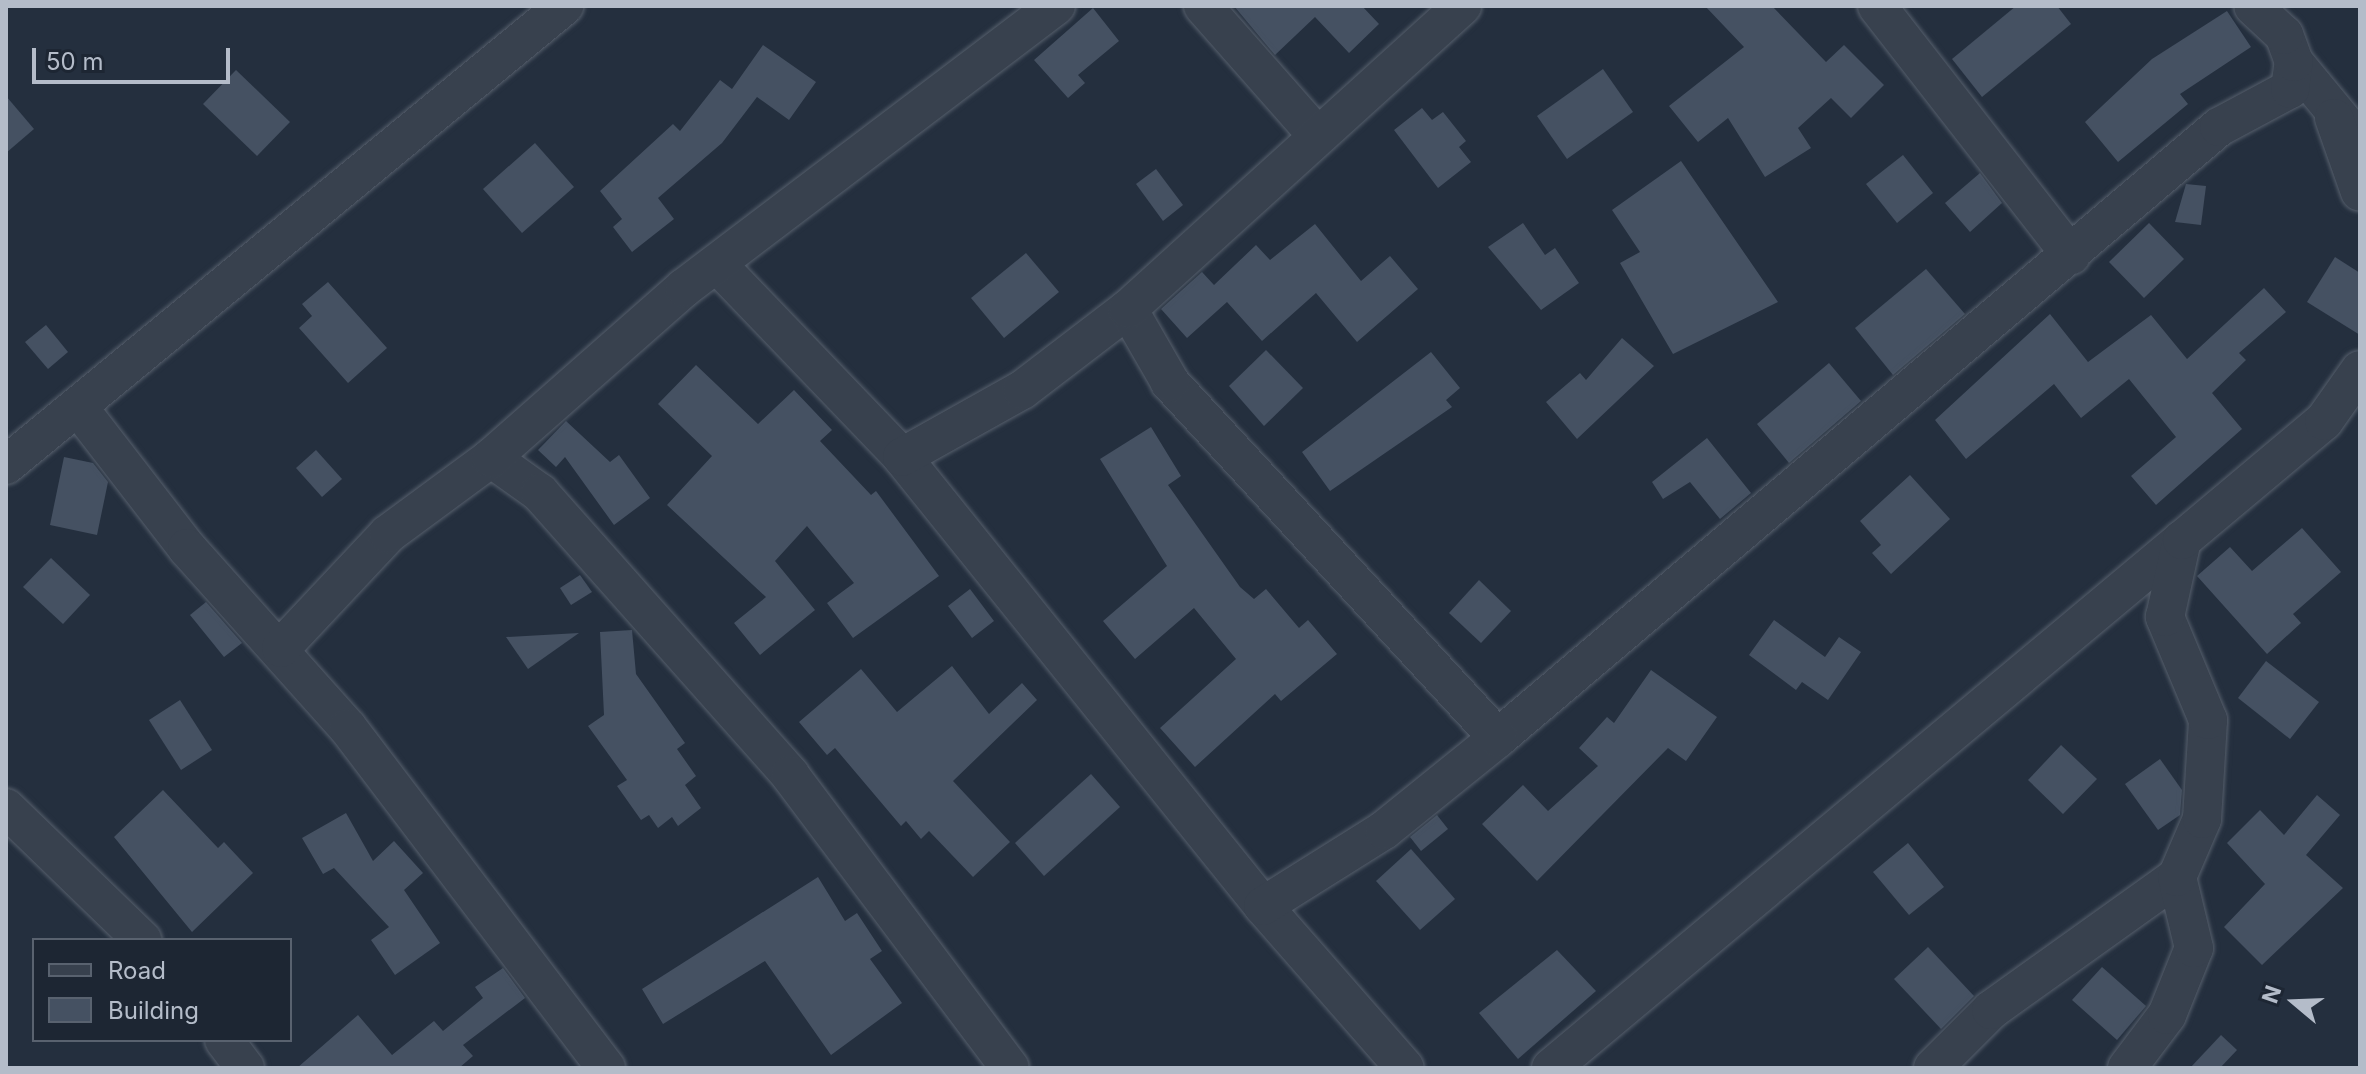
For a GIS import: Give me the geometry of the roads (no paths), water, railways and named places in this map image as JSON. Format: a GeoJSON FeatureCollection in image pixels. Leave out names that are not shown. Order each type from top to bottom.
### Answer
{"type":"FeatureCollection","features":[{"type":"Feature","properties":{"kind":"street"},"geometry":{"type":"LineString","coordinates":[[281,648],[388,534],[491,458],[718,265],[1056,6]]}},
{"type":"Feature","properties":{"kind":"street"},"geometry":{"type":"LineString","coordinates":[[1203,6],[1315,133]]}},
{"type":"Feature","properties":{"kind":"street"},"geometry":{"type":"LineString","coordinates":[[902,457],[1022,390],[1128,309],[1315,133],[1462,6]]}},
{"type":"Feature","properties":{"kind":"street"},"geometry":{"type":"LineString","coordinates":[[1877,6],[2071,255]]}},
{"type":"Feature","properties":{"kind":"street"},"geometry":{"type":"LineString","coordinates":[[2253,6],[2284,35],[2294,62],[2333,115],[2360,142]]}},
{"type":"Feature","properties":{"kind":"street"},"geometry":{"type":"LineString","coordinates":[[6,465],[551,10]]}},
{"type":"Feature","properties":{"kind":"street"},"geometry":{"type":"LineString","coordinates":[[1263,906],[1384,830],[1498,738],[2219,127],[2290,89],[2294,62]]}},
{"type":"Feature","properties":{"kind":"street"},"geometry":{"type":"LineString","coordinates":[[2333,115],[2360,192]]}},
{"type":"Feature","properties":{"kind":"street"},"geometry":{"type":"LineString","coordinates":[[718,265],[902,457],[1263,906],[1405,1068]]}},
{"type":"Feature","properties":{"kind":"street"},"geometry":{"type":"LineString","coordinates":[[1128,309],[1170,382],[1498,738]]}},
{"type":"Feature","properties":{"kind":"street"},"geometry":{"type":"LineString","coordinates":[[1551,1068],[2182,540],[2356,382]]}},
{"type":"Feature","properties":{"kind":"street"},"geometry":{"type":"LineString","coordinates":[[78,407],[187,548],[281,648],[606,1068]]}},
{"type":"Feature","properties":{"kind":"street"},"geometry":{"type":"LineString","coordinates":[[491,458],[540,493],[790,775],[1010,1068]]}},
{"type":"Feature","properties":{"kind":"street"},"geometry":{"type":"LineString","coordinates":[[1933,1068],[1991,1010],[2177,877],[2202,819],[2208,720],[2165,617],[2182,540]]}},
{"type":"Feature","properties":{"kind":"street"},"geometry":{"type":"LineString","coordinates":[[6,808],[140,938]]}},
{"type":"Feature","properties":{"kind":"street"},"geometry":{"type":"LineString","coordinates":[[2127,1068],[2167,1015],[2194,948],[2177,877]]}},
{"type":"Feature","properties":{"kind":"street"},"geometry":{"type":"LineString","coordinates":[[226,1042],[245,1068]]}}]}
